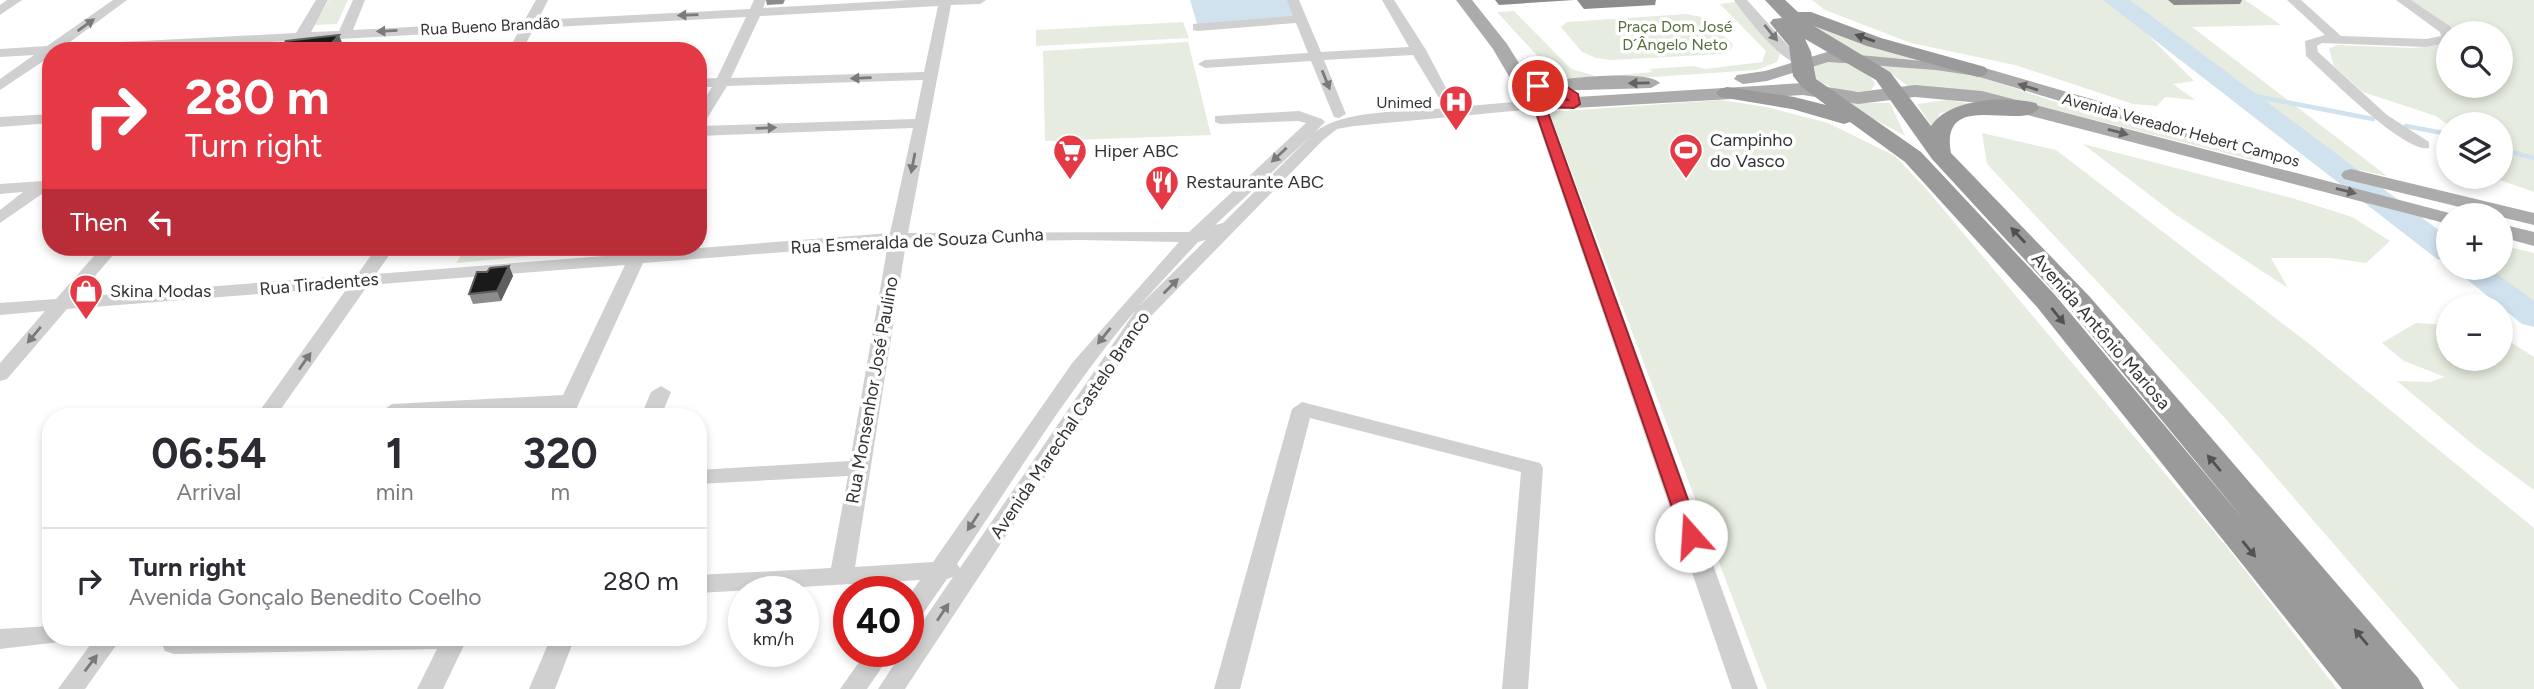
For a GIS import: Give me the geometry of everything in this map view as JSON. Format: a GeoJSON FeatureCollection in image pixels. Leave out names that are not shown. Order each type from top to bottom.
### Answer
{"type":"FeatureCollection","features":[{"type":"Feature","properties":{"kind":"highway"},"geometry":{"type":"LineString","coordinates":[[1756,0],[1800,44],[1803,76],[1878,133]]}},
{"type":"Feature","properties":{"kind":"highway"},"geometry":{"type":"LineString","coordinates":[[1778,4],[1874,42],[1978,71]]}},
{"type":"Feature","properties":{"kind":"highway","name":"Avenida Antônio Mariosa"},"geometry":{"type":"LineString","coordinates":[[1778,4],[1813,36],[1875,69],[1898,94],[1927,155],[2364,689]]}},
{"type":"Feature","properties":{"kind":"highway"},"geometry":{"type":"LineString","coordinates":[[1727,93],[1755,95],[1832,112],[1927,155],[1945,121],[1964,112],[1993,107],[2028,108]]}},
{"type":"Feature","properties":{"kind":"highway","name":"Avenida Antônio Mariosa"},"geometry":{"type":"LineString","coordinates":[[1927,155],[2080,303],[2405,689]]}},
{"type":"Feature","properties":{"kind":"main road"},"geometry":{"type":"LineString","coordinates":[[1464,0],[1502,49],[1533,98],[1574,104],[1803,89],[1823,92]]}},
{"type":"Feature","properties":{"kind":"main road"},"geometry":{"type":"LineString","coordinates":[[1502,49],[1569,90],[1574,104]]}},
{"type":"Feature","properties":{"kind":"main road","name":"Avenida Vereador Hebert Campos"},"geometry":{"type":"LineString","coordinates":[[1803,63],[1827,57],[1852,58],[1978,71],[2259,153],[2534,219]]}},
{"type":"Feature","properties":{"kind":"main road"},"geometry":{"type":"LineString","coordinates":[[1533,98],[1538,86],[1738,79],[1767,76],[1803,63]]}},
{"type":"Feature","properties":{"kind":"main road","name":"Avenida Vereador Hebert Campos"},"geometry":{"type":"LineString","coordinates":[[1823,92],[1866,99],[1941,92],[1982,97],[2436,214]]}},
{"type":"Feature","properties":{"kind":"main road"},"geometry":{"type":"LineString","coordinates":[[2513,233],[2534,239]]}},
{"type":"Feature","properties":{"kind":"street"},"geometry":{"type":"LineString","coordinates":[[0,11],[16,0]]}},
{"type":"Feature","properties":{"kind":"street"},"geometry":{"type":"LineString","coordinates":[[62,42],[121,0]]}},
{"type":"Feature","properties":{"kind":"street"},"geometry":{"type":"LineString","coordinates":[[296,42],[322,0]]}},
{"type":"Feature","properties":{"kind":"street"},"geometry":{"type":"LineString","coordinates":[[345,33],[359,0]]}},
{"type":"Feature","properties":{"kind":"street"},"geometry":{"type":"LineString","coordinates":[[520,42],[542,0]]}},
{"type":"Feature","properties":{"kind":"street"},"geometry":{"type":"LineString","coordinates":[[639,17],[647,0]]}},
{"type":"Feature","properties":{"kind":"street","name":"Rua Bueno Brandão"},"geometry":{"type":"LineString","coordinates":[[194,42],[530,24],[758,6],[980,0]]}},
{"type":"Feature","properties":{"kind":"street"},"geometry":{"type":"LineString","coordinates":[[1293,0],[1339,114]]}},
{"type":"Feature","properties":{"kind":"street"},"geometry":{"type":"LineString","coordinates":[[1388,0],[1450,106]]}},
{"type":"Feature","properties":{"kind":"street"},"geometry":{"type":"LineString","coordinates":[[1741,0],[1786,52],[1803,63]]}},
{"type":"Feature","properties":{"kind":"street"},"geometry":{"type":"LineString","coordinates":[[2293,0],[2335,37]]}},
{"type":"Feature","properties":{"kind":"street"},"geometry":{"type":"LineString","coordinates":[[2402,0],[2446,30],[2448,39],[2426,43],[2335,37],[2319,39],[2310,44],[2311,53],[2382,118],[2424,145]]}},
{"type":"Feature","properties":{"kind":"street","name":"Rua Monsenhor José Paulino"},"geometry":{"type":"LineString","coordinates":[[842,575],[898,238],[946,1]]}},
{"type":"Feature","properties":{"kind":"street"},"geometry":{"type":"LineString","coordinates":[[707,107],[758,6]]}},
{"type":"Feature","properties":{"kind":"street"},"geometry":{"type":"LineString","coordinates":[[1198,27],[1301,19]]}},
{"type":"Feature","properties":{"kind":"street","name":"Rua Bueno Brandão"},"geometry":{"type":"LineString","coordinates":[[0,52],[42,50]]}},
{"type":"Feature","properties":{"kind":"street"},"geometry":{"type":"LineString","coordinates":[[1205,64],[1419,50]]}},
{"type":"Feature","properties":{"kind":"street"},"geometry":{"type":"LineString","coordinates":[[0,86],[42,56]]}},
{"type":"Feature","properties":{"kind":"street"},"geometry":{"type":"LineString","coordinates":[[707,91],[719,88],[929,76]]}},
{"type":"Feature","properties":{"kind":"street"},"geometry":{"type":"LineString","coordinates":[[707,85],[719,88]]}},
{"type":"Feature","properties":{"kind":"street"},"geometry":{"type":"LineString","coordinates":[[1533,98],[1745,689]]}},
{"type":"Feature","properties":{"kind":"street","name":"Avenida Marechal Castelo Branco"},"geometry":{"type":"LineString","coordinates":[[924,594],[1016,457],[1122,313],[1279,154],[1317,122],[1339,114],[1533,98]]}},
{"type":"Feature","properties":{"kind":"street","name":"Avenida Marechal Castelo Branco"},"geometry":{"type":"LineString","coordinates":[[891,689],[1143,313],[1332,126],[1533,98]]}},
{"type":"Feature","properties":{"kind":"street"},"geometry":{"type":"LineString","coordinates":[[1220,119],[1299,116],[1317,122]]}},
{"type":"Feature","properties":{"kind":"street"},"geometry":{"type":"LineString","coordinates":[[0,122],[42,119]]}},
{"type":"Feature","properties":{"kind":"street"},"geometry":{"type":"LineString","coordinates":[[707,131],[921,123]]}},
{"type":"Feature","properties":{"kind":"street"},"geometry":{"type":"LineString","coordinates":[[0,188],[42,186]]}},
{"type":"Feature","properties":{"kind":"street"},"geometry":{"type":"LineString","coordinates":[[0,218],[42,189]]}},
{"type":"Feature","properties":{"kind":"street","name":"Avenida Marechal Castelo Branco"},"geometry":{"type":"LineString","coordinates":[[1197,237],[1233,223]]}},
{"type":"Feature","properties":{"kind":"street","name":"Rua Esmeralda de Souza Cunha"},"geometry":{"type":"LineString","coordinates":[[707,249],[898,238],[1081,235],[1197,237]]}},
{"type":"Feature","properties":{"kind":"street"},"geometry":{"type":"LineString","coordinates":[[0,375],[58,304],[103,256]]}},
{"type":"Feature","properties":{"kind":"street"},"geometry":{"type":"LineString","coordinates":[[272,408],[379,256]]}},
{"type":"Feature","properties":{"kind":"street","name":"Rua Tiradentes"},"geometry":{"type":"LineString","coordinates":[[0,309],[361,280],[609,256]]}},
{"type":"Feature","properties":{"kind":"street"},"geometry":{"type":"LineString","coordinates":[[567,408],[639,256]]}},
{"type":"Feature","properties":{"kind":"street"},"geometry":{"type":"LineString","coordinates":[[1079,368],[1101,372]]}},
{"type":"Feature","properties":{"kind":"street"},"geometry":{"type":"LineString","coordinates":[[654,408],[661,392]]}},
{"type":"Feature","properties":{"kind":"street"},"geometry":{"type":"LineString","coordinates":[[1227,689],[1302,410],[1532,468],[1515,689]]}},
{"type":"Feature","properties":{"kind":"street"},"geometry":{"type":"LineString","coordinates":[[1016,457],[1034,461],[1048,457]]}},
{"type":"Feature","properties":{"kind":"street"},"geometry":{"type":"LineString","coordinates":[[707,476],[858,468]]}},
{"type":"Feature","properties":{"kind":"street"},"geometry":{"type":"LineString","coordinates":[[707,583],[971,570]]}},
{"type":"Feature","properties":{"kind":"street"},"geometry":{"type":"LineString","coordinates":[[0,639],[42,636]]}},
{"type":"Feature","properties":{"kind":"street"},"geometry":{"type":"LineString","coordinates":[[71,689],[103,646]]}},
{"type":"Feature","properties":{"kind":"street"},"geometry":{"type":"LineString","coordinates":[[430,689],[451,646]]}},
{"type":"Feature","properties":{"kind":"street"},"geometry":{"type":"LineString","coordinates":[[542,689],[559,646]]}},
{"type":"Feature","properties":{"kind":"street"},"geometry":{"type":"LineString","coordinates":[[853,689],[869,667]]}},
{"type":"Feature","properties":{"kind":"green space"},"geometry":{"type":"Polygon","coordinates":[[[329,0],[348,0],[337,24],[314,25],[329,0]]]}},
{"type":"Feature","properties":{"kind":"green space"},"geometry":{"type":"Polygon","coordinates":[[[1812,0],[2104,0],[2137,24],[2194,81],[2173,84],[2195,100],[2165,97],[2157,106],[2133,104],[2015,65],[1911,43],[1825,10],[1812,0]]]}},
{"type":"Feature","properties":{"kind":"green space"},"geometry":{"type":"Polygon","coordinates":[[[2126,0],[2245,0],[2281,25],[2192,27],[2387,176],[2344,167],[2211,62],[2126,0]]]}},
{"type":"Feature","properties":{"kind":"green space"},"geometry":{"type":"Polygon","coordinates":[[[2410,0],[2534,0],[2534,192],[2513,184],[2513,112],[2436,112],[2436,116],[2363,92],[2334,66],[2329,49],[2337,45],[2413,48],[2436,45],[2436,98],[2513,98],[2513,21],[2439,21],[2410,0]]]}},
{"type":"Feature","properties":{"kind":"green space","name":"Praça Dom José D´Ângelo Neto"},"geometry":{"type":"Polygon","coordinates":[[[1736,2],[1780,53],[1777,62],[1756,70],[1579,82],[1554,74],[1497,12],[1514,11],[1571,69],[1599,77],[1652,72],[1650,69],[1694,66],[1705,69],[1762,62],[1766,51],[1720,4],[1736,2]]]}},
{"type":"Feature","properties":{"kind":"green space","name":"Praça Dom José D´Ângelo Neto"},"geometry":{"type":"Polygon","coordinates":[[[1687,14],[1701,17],[1733,44],[1731,49],[1722,54],[1611,60],[1582,52],[1561,27],[1567,22],[1687,14]]]}},
{"type":"Feature","properties":{"kind":"green space"},"geometry":{"type":"Polygon","coordinates":[[[1793,15],[1860,43],[1922,60],[1858,56],[1793,15]]]}},
{"type":"Feature","properties":{"kind":"green space"},"geometry":{"type":"Polygon","coordinates":[[[1183,22],[1189,38],[1036,46],[1036,30],[1183,22]]]}},
{"type":"Feature","properties":{"kind":"green space"},"geometry":{"type":"Polygon","coordinates":[[[1188,42],[1211,135],[1045,141],[1043,51],[1188,42]]]}},
{"type":"Feature","properties":{"kind":"green space"},"geometry":{"type":"Polygon","coordinates":[[[1821,61],[1844,63],[1859,68],[1871,77],[1875,84],[1871,90],[1862,91],[1833,88],[1812,76],[1813,64],[1821,61]]]}},
{"type":"Feature","properties":{"kind":"green space"},"geometry":{"type":"Polygon","coordinates":[[[1877,63],[1969,73],[2077,109],[2253,157],[2253,160],[1996,95],[1909,87],[1877,63]]]}},
{"type":"Feature","properties":{"kind":"green space"},"geometry":{"type":"Polygon","coordinates":[[[1721,100],[1766,107],[1828,123],[1895,156],[1927,190],[2226,546],[2337,689],[1767,689],[1549,112],[1721,100]]]}},
{"type":"Feature","properties":{"kind":"green space"},"geometry":{"type":"Polygon","coordinates":[[[1947,100],[1980,105],[1940,113],[1933,128],[1917,104],[1947,100]]]}},
{"type":"Feature","properties":{"kind":"green space"},"geometry":{"type":"Polygon","coordinates":[[[1844,103],[1890,103],[1905,136],[1900,133],[1844,103]]]}},
{"type":"Feature","properties":{"kind":"green space"},"geometry":{"type":"Polygon","coordinates":[[[1982,133],[2056,150],[2312,346],[2534,528],[2534,689],[2459,689],[2224,417],[1987,164],[1982,133]]]}},
{"type":"Feature","properties":{"kind":"green space"},"geometry":{"type":"Polygon","coordinates":[[[2083,144],[2292,198],[2352,217],[2390,241],[2366,263],[2331,258],[2271,258],[2288,288],[2176,215],[2083,144]]]}},
{"type":"Feature","properties":{"kind":"green space"},"geometry":{"type":"Polygon","coordinates":[[[2513,248],[2534,253],[2534,308],[2498,280],[2513,280],[2513,248]]]}},
{"type":"Feature","properties":{"kind":"green space"},"geometry":{"type":"Polygon","coordinates":[[[461,256],[530,256],[456,263],[461,256]]]}},
{"type":"Feature","properties":{"kind":"green space"},"geometry":{"type":"Polygon","coordinates":[[[2416,323],[2436,324],[2436,371],[2513,371],[2513,344],[2534,357],[2534,490],[2476,447],[2397,381],[2430,382],[2445,377],[2404,361],[2382,343],[2416,323]]]}},
{"type":"Feature","properties":{"kind":"water"},"geometry":{"type":"Polygon","coordinates":[[[1190,0],[1293,0],[1301,19],[1198,27],[1190,0]]]}},
{"type":"Feature","properties":{"kind":"building"},"geometry":{"type":"Polygon","coordinates":[[[339,35],[333,42],[286,41],[339,35]]]}},
{"type":"Feature","properties":{"kind":"building"},"geometry":{"type":"Polygon","coordinates":[[[509,266],[497,291],[469,294],[477,272],[509,266]]]}},
{"type":"Feature","properties":{"kind":"waterway"},"geometry":{"type":"LineString","coordinates":[[2115,0],[2436,243]]}},
{"type":"Feature","properties":{"kind":"waterway"},"geometry":{"type":"LineString","coordinates":[[2234,92],[2373,119]]}},
{"type":"Feature","properties":{"kind":"waterway"},"geometry":{"type":"LineString","coordinates":[[2406,126],[2436,132]]}},
{"type":"Feature","properties":{"kind":"waterway"},"geometry":{"type":"LineString","coordinates":[[2513,152],[2534,158]]}},
{"type":"Feature","properties":{"kind":"waterway"},"geometry":{"type":"LineString","coordinates":[[2485,280],[2534,317]]}},
{"type":"Feature","properties":{"kind":"place","name":"Unimed"},"geometry":{"type":"Point","coordinates":[1456,132]}},
{"type":"Feature","properties":{"kind":"place","name":"Campinho do Vasco"},"geometry":{"type":"Point","coordinates":[1686,180]}},
{"type":"Feature","properties":{"kind":"place","name":"Hiper ABC"},"geometry":{"type":"Point","coordinates":[1070,181]}},
{"type":"Feature","properties":{"kind":"place","name":"Restaurante ABC"},"geometry":{"type":"Point","coordinates":[1162,212]}},
{"type":"Feature","properties":{"kind":"place","name":"Skina Modas"},"geometry":{"type":"Point","coordinates":[86,321]}},
{"type":"Feature","properties":{"kind":"route"},"geometry":{"type":"LineString","coordinates":[[1538,86],[1558,85],[1569,90],[1574,97],[1574,104],[1539,104],[1691,536]]}}]}
